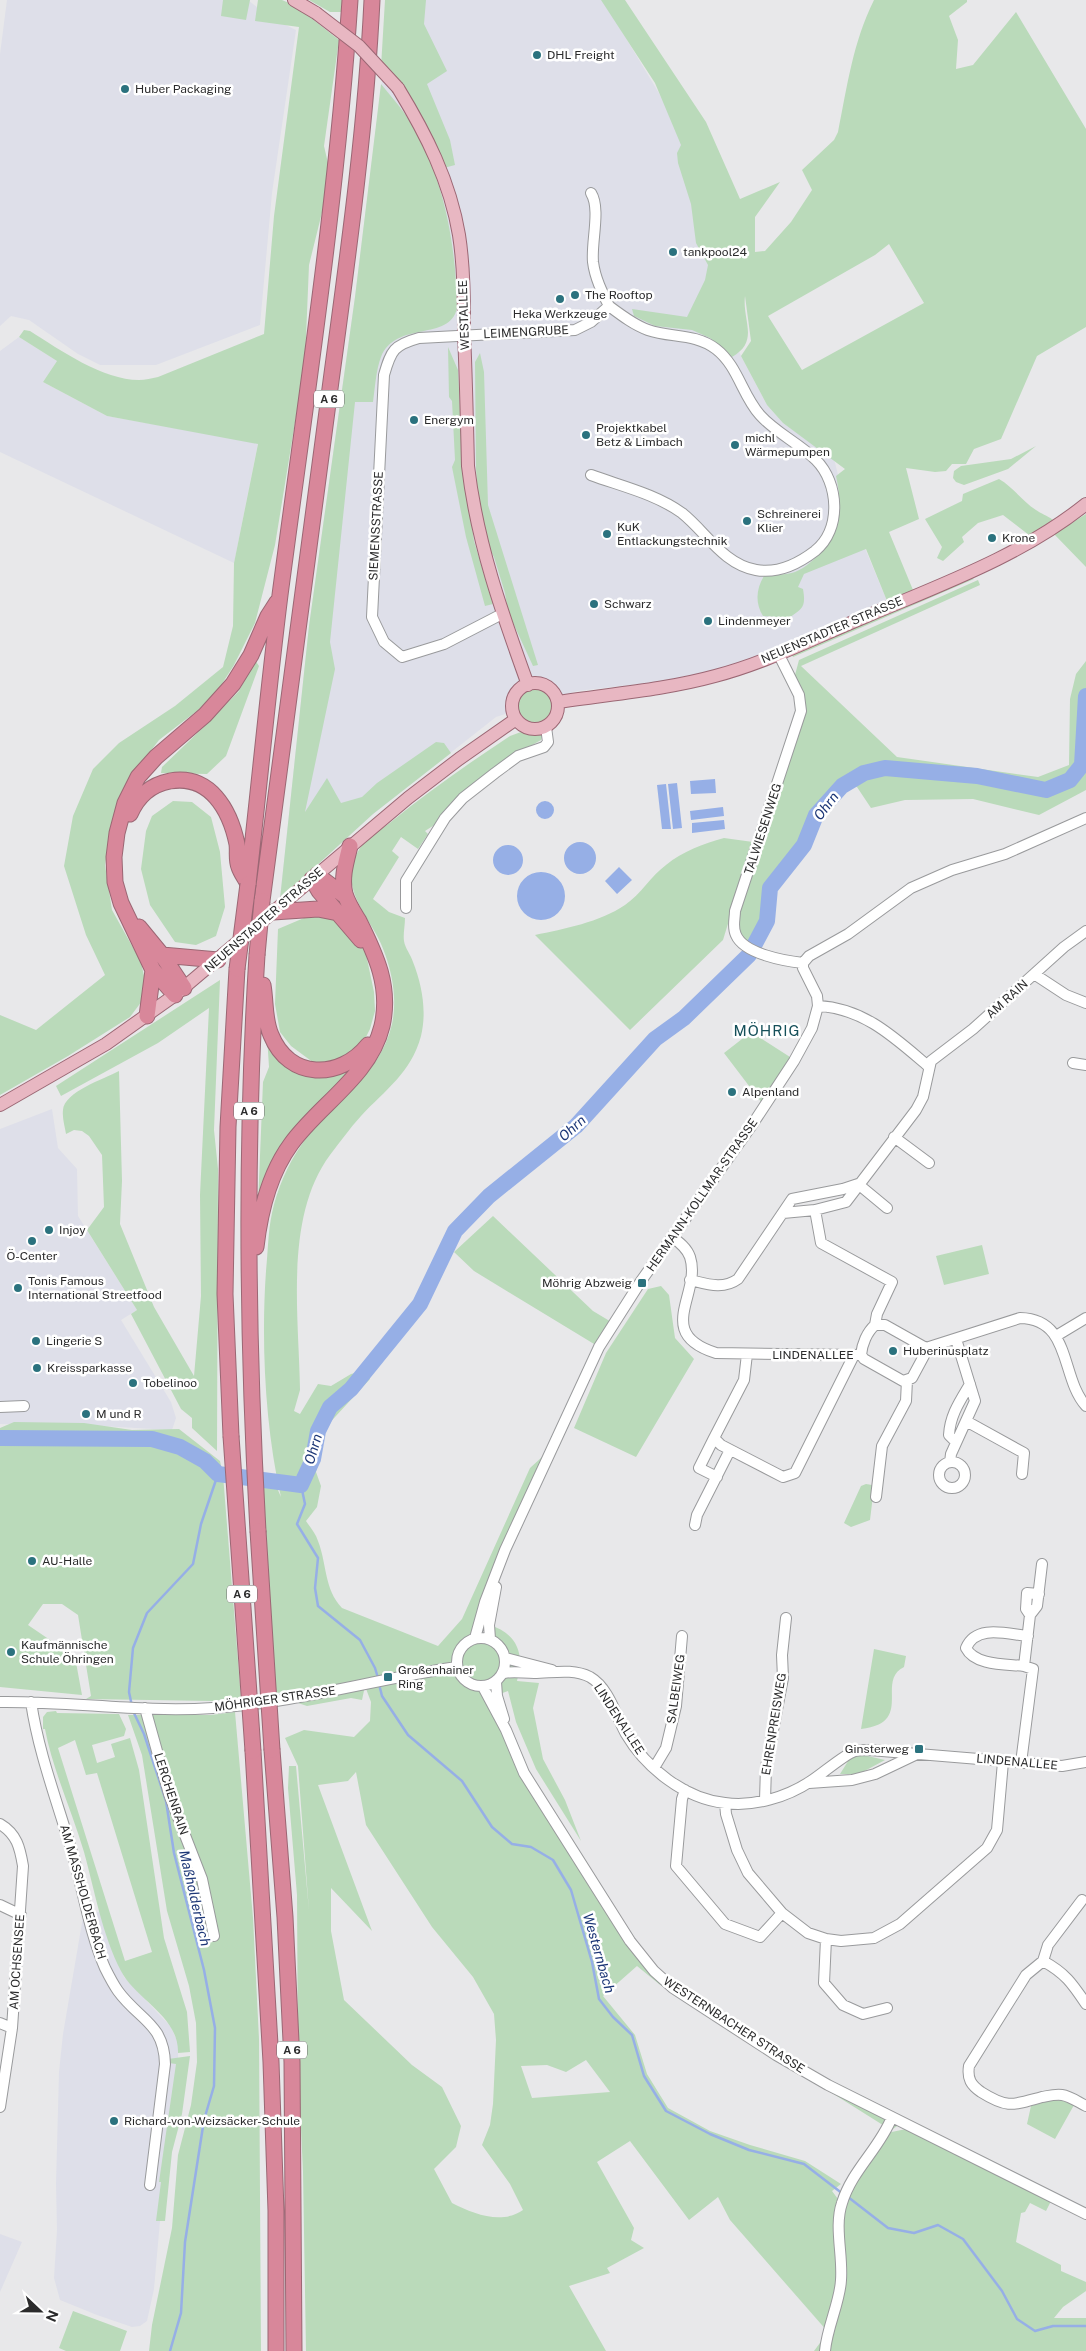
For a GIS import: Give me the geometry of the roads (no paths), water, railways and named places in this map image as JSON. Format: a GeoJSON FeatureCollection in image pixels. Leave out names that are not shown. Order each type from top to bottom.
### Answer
{"type":"FeatureCollection","features":[{"type":"Feature","properties":{"kind":"highway","name":"A 6"},"geometry":{"type":"LineString","coordinates":[[276,2351],[276,2211],[272,2062],[231,1436],[225,1294],[228,1127],[237,969],[280,596],[322,285],[347,56],[350,0]]}},
{"type":"Feature","properties":{"kind":"highway","name":"A 6"},"geometry":{"type":"LineString","coordinates":[[294,2351],[292,2062],[285,1917],[272,1750],[252,1434],[247,1267],[250,1061],[262,901],[290,680],[344,290],[363,118],[372,0]]}},
{"type":"Feature","properties":{"kind":"highway"},"geometry":{"type":"LineString","coordinates":[[179,992],[152,970],[121,904],[116,882],[114,857],[117,833],[125,803],[138,777],[156,756],[205,716],[233,684],[252,655],[268,616],[280,596]]}},
{"type":"Feature","properties":{"kind":"highway"},"geometry":{"type":"LineString","coordinates":[[179,992],[162,955],[143,934],[134,919],[122,882],[120,858],[123,835],[134,807],[144,793],[162,783],[178,780],[193,783],[214,793],[227,810],[238,847],[238,866],[248,884]]}},
{"type":"Feature","properties":{"kind":"highway"},"geometry":{"type":"LineString","coordinates":[[247,1267],[256,1248],[264,1201],[276,1171],[290,1145],[322,1108],[361,1070],[374,1048],[382,1028],[385,1008],[384,986],[380,965],[346,896],[344,870],[350,846]]}},
{"type":"Feature","properties":{"kind":"highway"},"geometry":{"type":"LineString","coordinates":[[314,877],[346,896]]}},
{"type":"Feature","properties":{"kind":"highway"},"geometry":{"type":"LineString","coordinates":[[257,955],[264,988],[265,1012],[271,1036],[289,1060],[315,1071],[340,1068],[350,1063],[369,1043],[377,1025],[380,1008],[379,987],[368,951],[359,937],[319,891],[314,877]]}},
{"type":"Feature","properties":{"kind":"highway"},"geometry":{"type":"LineString","coordinates":[[273,912],[318,909],[338,912]]}},
{"type":"Feature","properties":{"kind":"highway"},"geometry":{"type":"LineString","coordinates":[[162,955],[218,960]]}},
{"type":"Feature","properties":{"kind":"highway"},"geometry":{"type":"LineString","coordinates":[[147,1016],[152,970]]}},
{"type":"Feature","properties":{"kind":"main road","name":"WESTALLEE"},"geometry":{"type":"LineString","coordinates":[[294,0],[316,13],[360,46],[398,88],[422,128],[436,158],[448,192],[459,234],[463,279],[468,466],[471,494],[479,536],[502,614],[528,685]]}},
{"type":"Feature","properties":{"kind":"main road","name":"NEUENSTADTER STRASSE"},"geometry":{"type":"LineString","coordinates":[[558,702],[678,685],[716,676],[778,653],[1018,549],[1047,532],[1086,504]]}},
{"type":"Feature","properties":{"kind":"main road"},"geometry":{"type":"LineString","coordinates":[[538,684],[548,688],[558,702],[555,718],[546,727],[530,729],[516,719],[513,712],[514,699],[518,692],[528,685],[538,684]]}},
{"type":"Feature","properties":{"kind":"main road","name":"NEUENSTADTER STRASSE"},"geometry":{"type":"LineString","coordinates":[[0,1105],[106,1044],[147,1016],[218,960],[350,846],[459,758],[516,719]]}},
{"type":"Feature","properties":{"kind":"street"},"geometry":{"type":"LineString","coordinates":[[591,193],[596,202],[593,263],[598,283],[609,306],[628,320],[647,330],[690,336],[716,349],[730,363],[745,393],[758,413],[772,427],[816,460],[826,473],[835,501],[834,517],[828,536],[817,549],[802,561],[779,570],[757,570],[742,566],[728,558],[681,513],[656,499],[591,475]]}},
{"type":"Feature","properties":{"kind":"street","name":"LEIMENGRUBE"},"geometry":{"type":"LineString","coordinates":[[464,335],[576,330],[591,322],[609,306]]}},
{"type":"Feature","properties":{"kind":"street","name":"SIEMENSSTRASSE"},"geometry":{"type":"LineString","coordinates":[[464,335],[419,338],[405,342],[396,347],[389,357],[384,375],[372,617],[384,642],[402,658],[444,644],[502,614]]}},
{"type":"Feature","properties":{"kind":"street","name":"TALWIESENWEG"},"geometry":{"type":"LineString","coordinates":[[778,653],[799,695],[801,711],[735,911],[734,928],[740,942],[767,957],[803,963]]}},
{"type":"Feature","properties":{"kind":"street"},"geometry":{"type":"LineString","coordinates":[[406,908],[406,881],[445,818],[463,798],[518,756],[544,747],[548,742],[546,727]]}},
{"type":"Feature","properties":{"kind":"street"},"geometry":{"type":"LineString","coordinates":[[783,1213],[815,1210],[846,1202],[916,1110],[923,1097],[928,1066],[872,1021],[844,1010],[818,1006],[803,963],[809,956],[848,934],[910,888],[952,870],[1006,854],[1086,818]]}},
{"type":"Feature","properties":{"kind":"street","name":"AM RAIN"},"geometry":{"type":"LineString","coordinates":[[928,1066],[936,1055],[973,1029],[1064,947],[1086,931]]}},
{"type":"Feature","properties":{"kind":"street"},"geometry":{"type":"LineString","coordinates":[[1034,974],[1066,994],[1086,1003]]}},
{"type":"Feature","properties":{"kind":"street","name":"HERMANN-KOLLMAR-STRASSE"},"geometry":{"type":"LineString","coordinates":[[475,1638],[485,1602],[501,1562],[599,1347],[672,1236],[740,1143],[794,1061],[812,1028],[818,1006]]}},
{"type":"Feature","properties":{"kind":"street"},"geometry":{"type":"LineString","coordinates":[[1073,1063],[1086,1065]]}},
{"type":"Feature","properties":{"kind":"street"},"geometry":{"type":"LineString","coordinates":[[894,1137],[929,1163]]}},
{"type":"Feature","properties":{"kind":"street"},"geometry":{"type":"LineString","coordinates":[[858,1184],[887,1208]]}},
{"type":"Feature","properties":{"kind":"street"},"geometry":{"type":"LineString","coordinates":[[690,1280],[710,1285],[729,1285],[738,1279],[792,1199],[843,1189],[858,1184]]}},
{"type":"Feature","properties":{"kind":"street"},"geometry":{"type":"LineString","coordinates":[[714,1438],[730,1450],[783,1476],[795,1473],[871,1329],[875,1325],[877,1314],[892,1282],[821,1242],[815,1210]]}},
{"type":"Feature","properties":{"kind":"street","name":"LINDENALLEE"},"geometry":{"type":"LineString","coordinates":[[672,1236],[682,1245],[690,1257],[690,1280],[683,1320],[689,1337],[704,1350],[716,1353],[857,1355],[904,1381],[908,1380]]}},
{"type":"Feature","properties":{"kind":"street"},"geometry":{"type":"LineString","coordinates":[[875,1325],[885,1325],[926,1348],[1020,1318],[1039,1321],[1056,1336],[1078,1396],[1086,1406]]}},
{"type":"Feature","properties":{"kind":"street"},"geometry":{"type":"LineString","coordinates":[[1056,1336],[1086,1318]]}},
{"type":"Feature","properties":{"kind":"street"},"geometry":{"type":"LineString","coordinates":[[950,1462],[956,1442],[975,1401],[956,1340]]}},
{"type":"Feature","properties":{"kind":"street"},"geometry":{"type":"LineString","coordinates":[[876,1497],[882,1446],[906,1401],[908,1380],[912,1378],[926,1352],[926,1348]]}},
{"type":"Feature","properties":{"kind":"street"},"geometry":{"type":"LineString","coordinates":[[716,1477],[699,1468],[744,1380],[747,1354]]}},
{"type":"Feature","properties":{"kind":"street"},"geometry":{"type":"LineString","coordinates":[[956,1442],[948,1435],[950,1423],[956,1406],[970,1384]]}},
{"type":"Feature","properties":{"kind":"street"},"geometry":{"type":"LineString","coordinates":[[0,1407],[24,1406]]}},
{"type":"Feature","properties":{"kind":"street"},"geometry":{"type":"LineString","coordinates":[[966,1421],[1024,1453],[1022,1474]]}},
{"type":"Feature","properties":{"kind":"street"},"geometry":{"type":"LineString","coordinates":[[695,1525],[697,1515],[730,1450]]}},
{"type":"Feature","properties":{"kind":"street"},"geometry":{"type":"LineString","coordinates":[[490,1639],[489,1626],[501,1562]]}},
{"type":"Feature","properties":{"kind":"street"},"geometry":{"type":"LineString","coordinates":[[1024,1666],[1030,1615],[1037,1606],[1042,1564]]}},
{"type":"Feature","properties":{"kind":"street","name":"EHRENPREISWEG"},"geometry":{"type":"LineString","coordinates":[[765,1800],[766,1767],[783,1678],[782,1655],[786,1618]]}},
{"type":"Feature","properties":{"kind":"street"},"geometry":{"type":"LineString","coordinates":[[1021,1763],[1033,1669],[977,1659],[966,1648],[970,1640],[977,1634],[992,1632],[1028,1636]]}},
{"type":"Feature","properties":{"kind":"street","name":"SALBEIWEG"},"geometry":{"type":"LineString","coordinates":[[654,1768],[666,1748],[676,1706],[682,1636]]}},
{"type":"Feature","properties":{"kind":"street"},"geometry":{"type":"LineString","coordinates":[[475,1638],[490,1639],[502,1650],[505,1658],[504,1672],[496,1682],[483,1687],[470,1684],[463,1680],[457,1667],[459,1652],[464,1645],[475,1638]]}},
{"type":"Feature","properties":{"kind":"street"},"geometry":{"type":"LineString","coordinates":[[505,1658],[511,1661],[540,1665],[555,1671]]}},
{"type":"Feature","properties":{"kind":"street","name":"MÖHRIGER STRASSE"},"geometry":{"type":"LineString","coordinates":[[0,1702],[211,1709],[365,1685],[457,1667]]}},
{"type":"Feature","properties":{"kind":"street","name":"LINDENALLEE"},"geometry":{"type":"LineString","coordinates":[[504,1672],[555,1671],[580,1674],[590,1678],[599,1685],[627,1734],[654,1768],[685,1790],[707,1799],[725,1803],[765,1800],[783,1795],[809,1783],[854,1751],[870,1750],[1062,1766],[1086,1762]]}},
{"type":"Feature","properties":{"kind":"street"},"geometry":{"type":"LineString","coordinates":[[496,1682],[506,1730]]}},
{"type":"Feature","properties":{"kind":"street","name":"WESTERNBACHER STRASSE"},"geometry":{"type":"LineString","coordinates":[[483,1687],[506,1730],[524,1773],[572,1852],[630,1941],[654,1972],[673,1988],[776,2055],[828,2085],[1086,2214]]}},
{"type":"Feature","properties":{"kind":"street","name":"AM MASSHOLDERBACH"},"geometry":{"type":"LineString","coordinates":[[31,1702],[36,1733],[104,1966],[119,1992],[152,2024],[160,2036],[165,2050],[165,2064],[150,2185]]}},
{"type":"Feature","properties":{"kind":"street","name":"LERCHENRAIN"},"geometry":{"type":"LineString","coordinates":[[145,1708],[169,1794],[202,1879],[214,1936]]}},
{"type":"Feature","properties":{"kind":"street","name":"LINDENALLEE"},"geometry":{"type":"LineString","coordinates":[[809,1783],[852,1780],[875,1774],[918,1754]]}},
{"type":"Feature","properties":{"kind":"street"},"geometry":{"type":"LineString","coordinates":[[725,1803],[726,1814],[737,1850],[748,1873],[782,1913],[808,1933],[826,1939],[841,1941],[874,1938],[900,1924],[987,1848],[997,1830],[1003,1762]]}},
{"type":"Feature","properties":{"kind":"street"},"geometry":{"type":"LineString","coordinates":[[685,1790],[682,1799],[676,1866],[725,1924],[760,1937],[782,1913]]}},
{"type":"Feature","properties":{"kind":"street","name":"AM OCHSENSEE"},"geometry":{"type":"LineString","coordinates":[[0,1824],[7,1828],[20,1844],[23,1866],[12,2028],[0,2107]]}},
{"type":"Feature","properties":{"kind":"street"},"geometry":{"type":"LineString","coordinates":[[1082,1900],[1048,1945],[1043,1961],[1026,1975],[969,2066],[970,2080],[974,2087],[1006,2105],[1016,2106],[1052,2095],[1062,2095],[1086,2106]]}},
{"type":"Feature","properties":{"kind":"street"},"geometry":{"type":"LineString","coordinates":[[0,1905],[21,1915]]}},
{"type":"Feature","properties":{"kind":"street"},"geometry":{"type":"LineString","coordinates":[[826,1939],[824,1983],[843,2005],[862,2014],[887,2008]]}},
{"type":"Feature","properties":{"kind":"street"},"geometry":{"type":"LineString","coordinates":[[1043,1961],[1062,1972],[1070,1980],[1086,2004]]}},
{"type":"Feature","properties":{"kind":"street"},"geometry":{"type":"LineString","coordinates":[[0,2023],[12,2028]]}},
{"type":"Feature","properties":{"kind":"street"},"geometry":{"type":"LineString","coordinates":[[825,2351],[841,2281],[841,2204],[862,2164],[886,2134],[892,2117]]}},
{"type":"Feature","properties":{"kind":"water"},"geometry":{"type":"Polygon","coordinates":[[[715,779],[716,793],[691,794],[690,781],[715,779]]]}},
{"type":"Feature","properties":{"kind":"water"},"geometry":{"type":"Polygon","coordinates":[[[677,783],[682,828],[673,829],[668,784],[677,783]]]}},
{"type":"Feature","properties":{"kind":"water"},"geometry":{"type":"Polygon","coordinates":[[[666,784],[671,829],[662,829],[657,785],[666,784]]]}},
{"type":"Feature","properties":{"kind":"water"},"geometry":{"type":"Polygon","coordinates":[[[545,801],[551,804],[554,810],[551,816],[545,819],[539,816],[536,810],[539,804],[545,801]]]}},
{"type":"Feature","properties":{"kind":"water"},"geometry":{"type":"Polygon","coordinates":[[[723,807],[724,816],[691,820],[690,811],[723,807]]]}},
{"type":"Feature","properties":{"kind":"water"},"geometry":{"type":"Polygon","coordinates":[[[724,820],[725,829],[692,833],[692,823],[724,820]]]}},
{"type":"Feature","properties":{"kind":"water"},"geometry":{"type":"Polygon","coordinates":[[[580,842],[592,846],[596,858],[592,870],[580,874],[568,870],[564,858],[568,846],[580,842]]]}},
{"type":"Feature","properties":{"kind":"water"},"geometry":{"type":"Polygon","coordinates":[[[508,845],[514,846],[522,854],[522,866],[514,874],[508,875],[502,874],[494,866],[493,860],[494,854],[502,846],[508,845]]]}},
{"type":"Feature","properties":{"kind":"water"},"geometry":{"type":"Polygon","coordinates":[[[619,867],[632,880],[617,894],[605,881],[619,867]]]}},
{"type":"Feature","properties":{"kind":"water"},"geometry":{"type":"Polygon","coordinates":[[[541,872],[550,874],[558,879],[563,887],[565,896],[563,905],[558,913],[550,918],[541,920],[532,918],[524,913],[519,905],[517,896],[519,887],[524,879],[532,874],[541,872]]]}},
{"type":"Feature","properties":{"kind":"waterway","name":"Ohrn"},"geometry":{"type":"LineString","coordinates":[[0,1438],[152,1439],[180,1447],[205,1461],[218,1474],[301,1485],[313,1459],[318,1431],[330,1407],[351,1389],[420,1304],[455,1231],[489,1196],[576,1126],[655,1039],[684,1018],[749,955],[767,921],[770,888],[804,845],[816,815],[842,786],[864,773],[885,768],[977,776],[1046,790],[1070,780],[1082,765],[1086,696]]}},
{"type":"Feature","properties":{"kind":"waterway","name":"Maßholderbach"},"geometry":{"type":"LineString","coordinates":[[132,1706],[129,1692],[133,1648],[147,1613],[193,1564],[201,1524],[218,1474]]}},
{"type":"Feature","properties":{"kind":"waterway","name":"Westernbach"},"geometry":{"type":"LineString","coordinates":[[301,1485],[305,1504],[297,1524],[318,1558],[315,1588],[318,1606],[360,1640],[375,1668],[378,1678]]}},
{"type":"Feature","properties":{"kind":"waterway","name":"Westernbach"},"geometry":{"type":"LineString","coordinates":[[379,1684],[382,1696],[408,1735],[462,1781],[492,1827],[512,1844],[531,1847],[553,1860],[571,1890],[592,1962],[599,1999],[613,2017],[632,2035],[644,2076],[666,2111],[710,2134],[749,2150],[804,2164],[843,2194]]}},
{"type":"Feature","properties":{"kind":"waterway","name":"Maßholderbach"},"geometry":{"type":"LineString","coordinates":[[133,1711],[144,1734],[166,1801],[174,1853],[204,1970],[215,2028],[214,2086],[204,2120],[185,2242],[181,2313],[170,2351]]}},
{"type":"Feature","properties":{"kind":"waterway","name":"Westernbach"},"geometry":{"type":"LineString","coordinates":[[848,2197],[888,2228],[914,2233],[938,2225],[963,2239],[1002,2291],[1017,2319],[1035,2331],[1053,2326],[1086,2326]]}},
{"type":"Feature","properties":{"kind":"place","name":"DHL Freight"},"geometry":{"type":"Point","coordinates":[537,55]}},
{"type":"Feature","properties":{"kind":"place","name":"Huber Packaging"},"geometry":{"type":"Point","coordinates":[125,89]}},
{"type":"Feature","properties":{"kind":"place","name":"tankpool24"},"geometry":{"type":"Point","coordinates":[673,252]}},
{"type":"Feature","properties":{"kind":"place","name":"The Rooftop"},"geometry":{"type":"Point","coordinates":[575,295]}},
{"type":"Feature","properties":{"kind":"place","name":"Heka Werkzeuge"},"geometry":{"type":"Point","coordinates":[560,299]}},
{"type":"Feature","properties":{"kind":"place","name":"Energym"},"geometry":{"type":"Point","coordinates":[414,420]}},
{"type":"Feature","properties":{"kind":"place","name":"Projektkabel Betz & Limbach"},"geometry":{"type":"Point","coordinates":[586,435]}},
{"type":"Feature","properties":{"kind":"place","name":"michl Wärmepumpen"},"geometry":{"type":"Point","coordinates":[735,445]}},
{"type":"Feature","properties":{"kind":"place","name":"Schreinerei Klier"},"geometry":{"type":"Point","coordinates":[747,521]}},
{"type":"Feature","properties":{"kind":"place","name":"KuK Entlackungstechnik"},"geometry":{"type":"Point","coordinates":[607,534]}},
{"type":"Feature","properties":{"kind":"place","name":"Krone"},"geometry":{"type":"Point","coordinates":[992,538]}},
{"type":"Feature","properties":{"kind":"place","name":"Schwarz"},"geometry":{"type":"Point","coordinates":[594,604]}},
{"type":"Feature","properties":{"kind":"place","name":"Lindenmeyer"},"geometry":{"type":"Point","coordinates":[708,621]}},
{"type":"Feature","properties":{"kind":"place","name":"Alpenland"},"geometry":{"type":"Point","coordinates":[732,1092]}},
{"type":"Feature","properties":{"kind":"place","name":"Injoy"},"geometry":{"type":"Point","coordinates":[49,1230]}},
{"type":"Feature","properties":{"kind":"place","name":"Ö-Center"},"geometry":{"type":"Point","coordinates":[32,1241]}},
{"type":"Feature","properties":{"kind":"place","name":"Möhrig Abzweig"},"geometry":{"type":"Point","coordinates":[642,1283]}},
{"type":"Feature","properties":{"kind":"place","name":"Tonis Famous International Streetfood"},"geometry":{"type":"Point","coordinates":[18,1288]}},
{"type":"Feature","properties":{"kind":"place","name":"Lingerie S"},"geometry":{"type":"Point","coordinates":[36,1341]}},
{"type":"Feature","properties":{"kind":"place","name":"Huberinusplatz"},"geometry":{"type":"Point","coordinates":[893,1351]}},
{"type":"Feature","properties":{"kind":"place","name":"Kreissparkasse"},"geometry":{"type":"Point","coordinates":[37,1368]}},
{"type":"Feature","properties":{"kind":"place","name":"Tobelinoo"},"geometry":{"type":"Point","coordinates":[133,1383]}},
{"type":"Feature","properties":{"kind":"place","name":"M und R"},"geometry":{"type":"Point","coordinates":[86,1414]}},
{"type":"Feature","properties":{"kind":"place","name":"AU-Halle"},"geometry":{"type":"Point","coordinates":[32,1561]}},
{"type":"Feature","properties":{"kind":"place","name":"Kaufmännische Schule Öhringen"},"geometry":{"type":"Point","coordinates":[11,1652]}},
{"type":"Feature","properties":{"kind":"place","name":"Großenhainer Ring"},"geometry":{"type":"Point","coordinates":[388,1677]}},
{"type":"Feature","properties":{"kind":"place","name":"Ginsterweg"},"geometry":{"type":"Point","coordinates":[919,1749]}},
{"type":"Feature","properties":{"kind":"place","name":"Richard-von-Weizsäcker-Schule"},"geometry":{"type":"Point","coordinates":[114,2121]}},
{"type":"Feature","properties":{"kind":"district","name":"MÖHRIG"},"geometry":{"type":"Point","coordinates":[767,1031]}}]}
